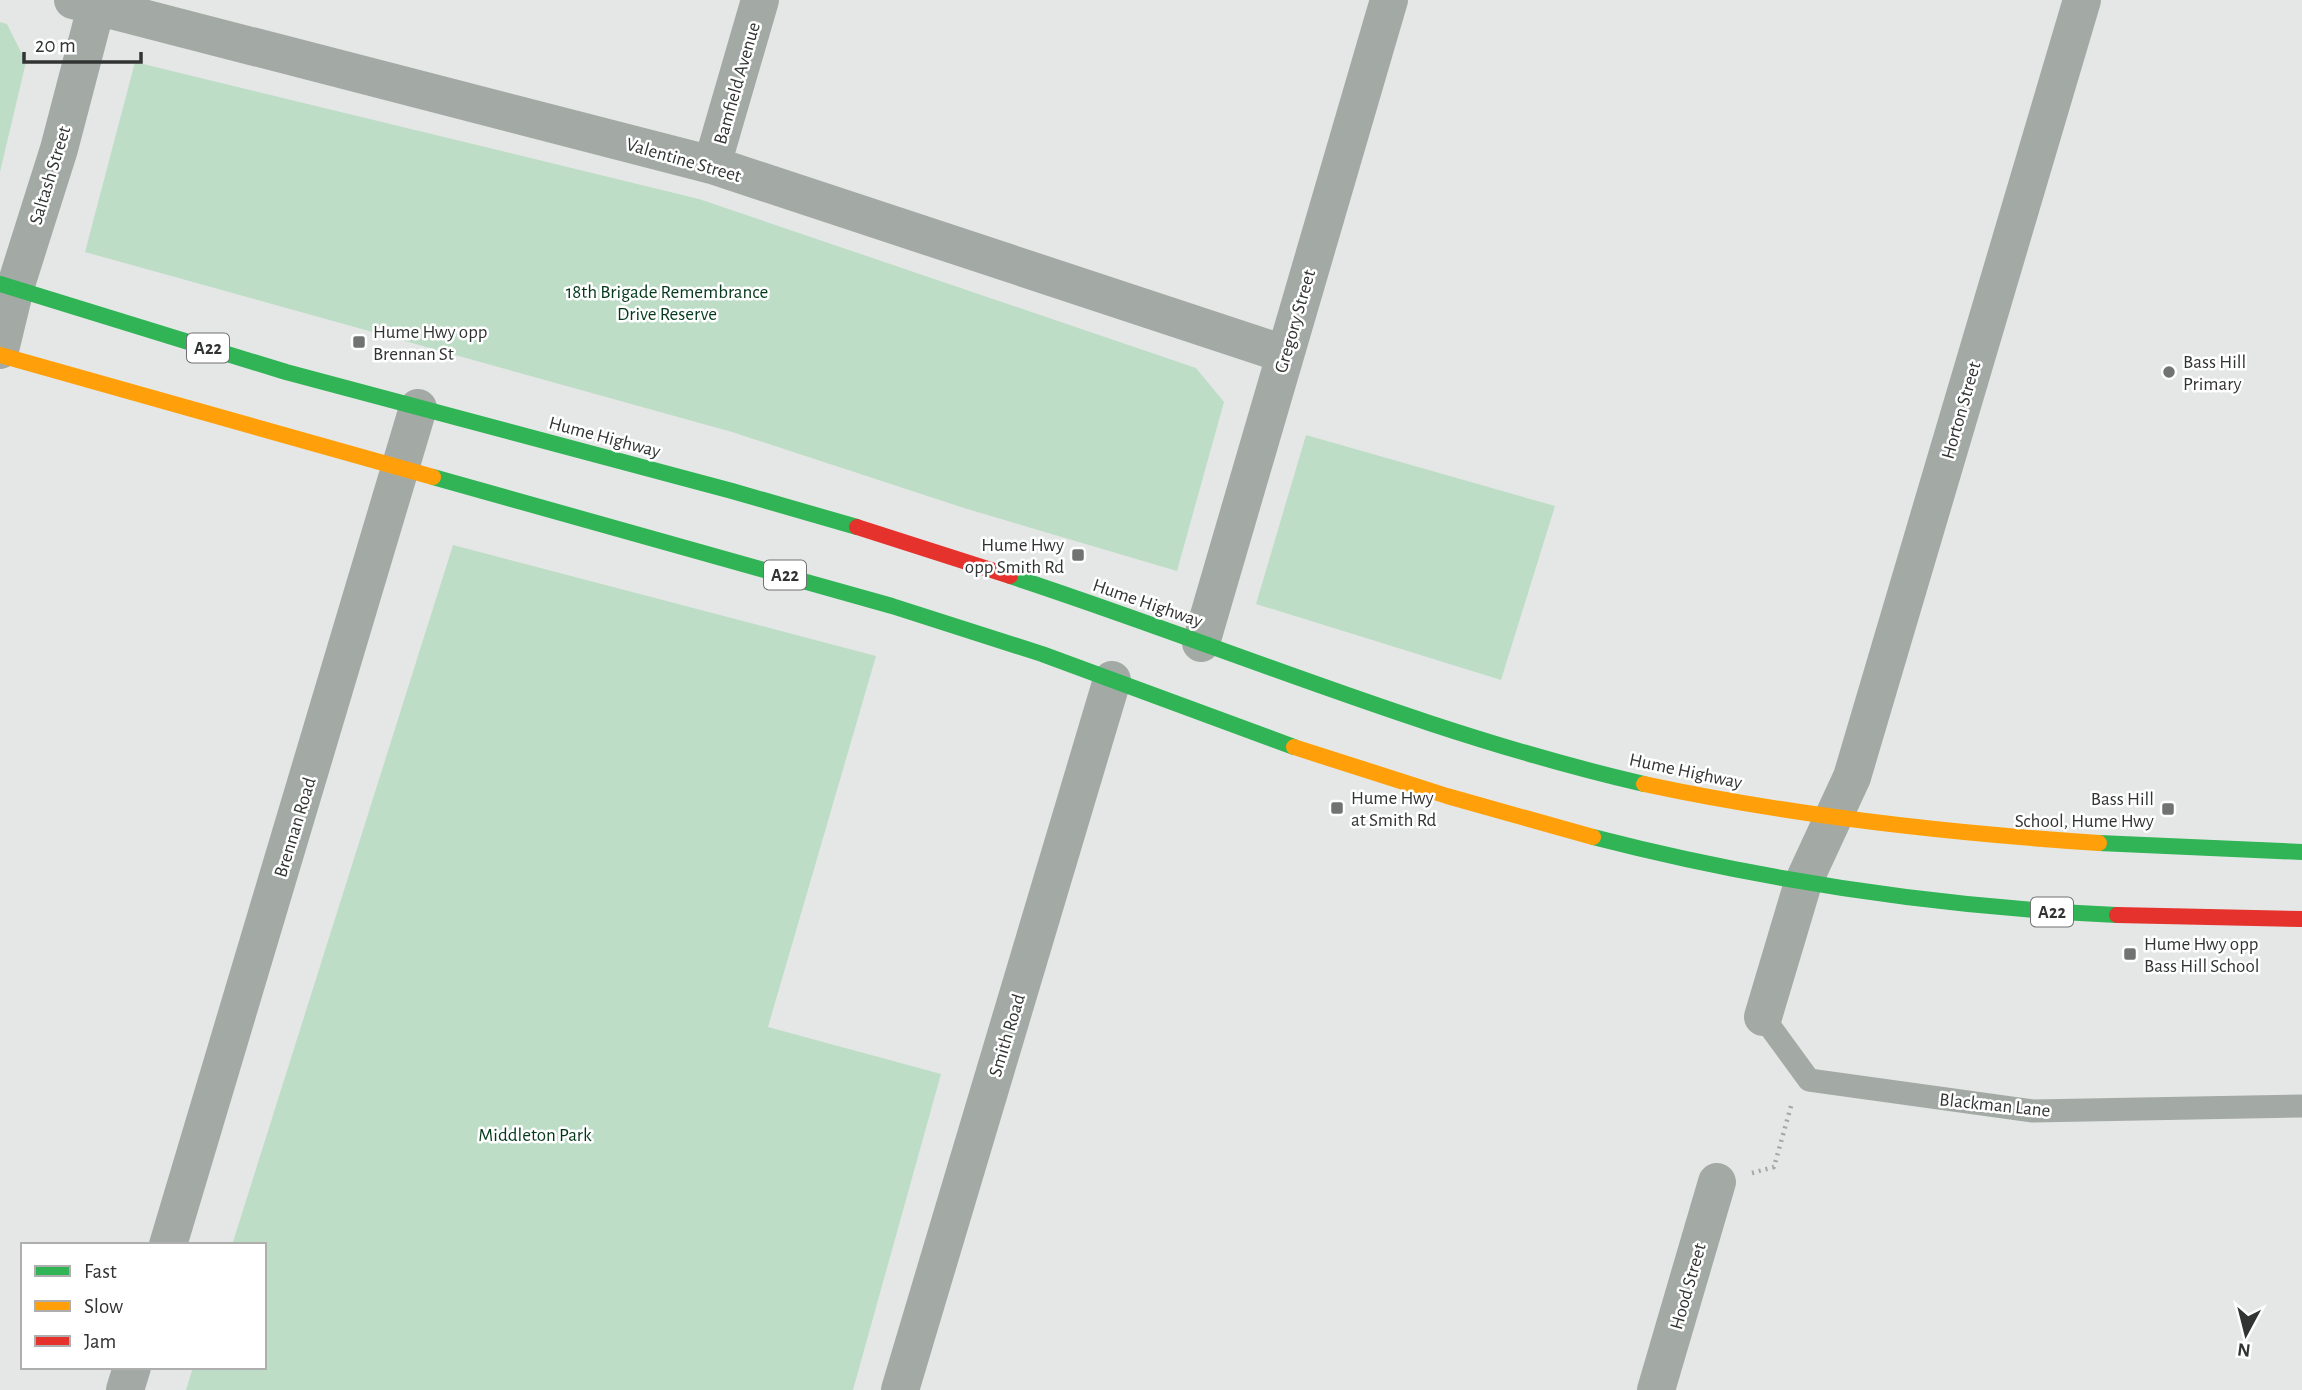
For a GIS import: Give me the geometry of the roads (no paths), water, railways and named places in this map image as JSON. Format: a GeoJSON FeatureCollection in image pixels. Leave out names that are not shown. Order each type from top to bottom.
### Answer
{"type":"FeatureCollection","features":[{"type":"Feature","properties":{"kind":"highway","name":"Hume Highway"},"geometry":{"type":"LineString","coordinates":[[7,286],[280,371],[799,509],[964,561],[1316,684],[1593,772],[1720,800],[1986,836],[2217,850],[2302,852]]}},
{"type":"Feature","properties":{"kind":"highway","name":"A22"},"geometry":{"type":"LineString","coordinates":[[0,353],[892,606],[1011,643],[1264,737],[1559,829],[1704,864],[1803,883],[1935,902],[2091,915],[2302,919]]}},
{"type":"Feature","properties":{"kind":"street","name":"Bamfield Avenue"},"geometry":{"type":"LineString","coordinates":[[712,165],[760,0]]}},
{"type":"Feature","properties":{"kind":"street","name":"Gregory Street"},"geometry":{"type":"LineString","coordinates":[[1201,643],[1389,0]]}},
{"type":"Feature","properties":{"kind":"street","name":"Horton Street"},"geometry":{"type":"LineString","coordinates":[[1803,883],[1852,777],[2082,0]]}},
{"type":"Feature","properties":{"kind":"street","name":"Valentine Street"},"geometry":{"type":"LineString","coordinates":[[89,2],[712,165],[1284,354]]}},
{"type":"Feature","properties":{"kind":"street","name":"Saltash Street"},"geometry":{"type":"LineString","coordinates":[[0,353],[7,286],[58,149],[89,2]]}},
{"type":"Feature","properties":{"kind":"street","name":"Brennan Road"},"geometry":{"type":"LineString","coordinates":[[169,1243],[418,408]]}},
{"type":"Feature","properties":{"kind":"street","name":"Smith Road"},"geometry":{"type":"LineString","coordinates":[[900,1390],[1112,680]]}},
{"type":"Feature","properties":{"kind":"street"},"geometry":{"type":"LineString","coordinates":[[1763,1017],[1803,883]]}},
{"type":"Feature","properties":{"kind":"street","name":"Hood Street"},"geometry":{"type":"LineString","coordinates":[[1656,1390],[1717,1182]]}},
{"type":"Feature","properties":{"kind":"street"},"geometry":{"type":"LineString","coordinates":[[125,1390],[131,1369]]}},
{"type":"Feature","properties":{"kind":"lane","name":"Blackman Lane"},"geometry":{"type":"LineString","coordinates":[[1763,1017],[1809,1080],[2033,1111],[2302,1106]]}},
{"type":"Feature","properties":{"kind":"place","name":"Hume Hwy opp Brennan St"},"geometry":{"type":"Point","coordinates":[359,342]}},
{"type":"Feature","properties":{"kind":"place","name":"Bass Hill Primary"},"geometry":{"type":"Point","coordinates":[2169,372]}},
{"type":"Feature","properties":{"kind":"place","name":"Hume Hwy opp Smith Rd"},"geometry":{"type":"Point","coordinates":[1078,555]}},
{"type":"Feature","properties":{"kind":"place","name":"Hume Hwy at Smith Rd"},"geometry":{"type":"Point","coordinates":[1337,808]}},
{"type":"Feature","properties":{"kind":"place","name":"Bass Hill School, Hume Hwy"},"geometry":{"type":"Point","coordinates":[2168,809]}},
{"type":"Feature","properties":{"kind":"place","name":"Hume Hwy opp Bass Hill School"},"geometry":{"type":"Point","coordinates":[2130,954]}},
{"type":"Feature","properties":{"kind":"park label","name":"18th Brigade Remembrance Drive Reserve"},"geometry":{"type":"Point","coordinates":[667,302]}},
{"type":"Feature","properties":{"kind":"park label","name":"Middleton Park"},"geometry":{"type":"Point","coordinates":[535,1134]}}]}
